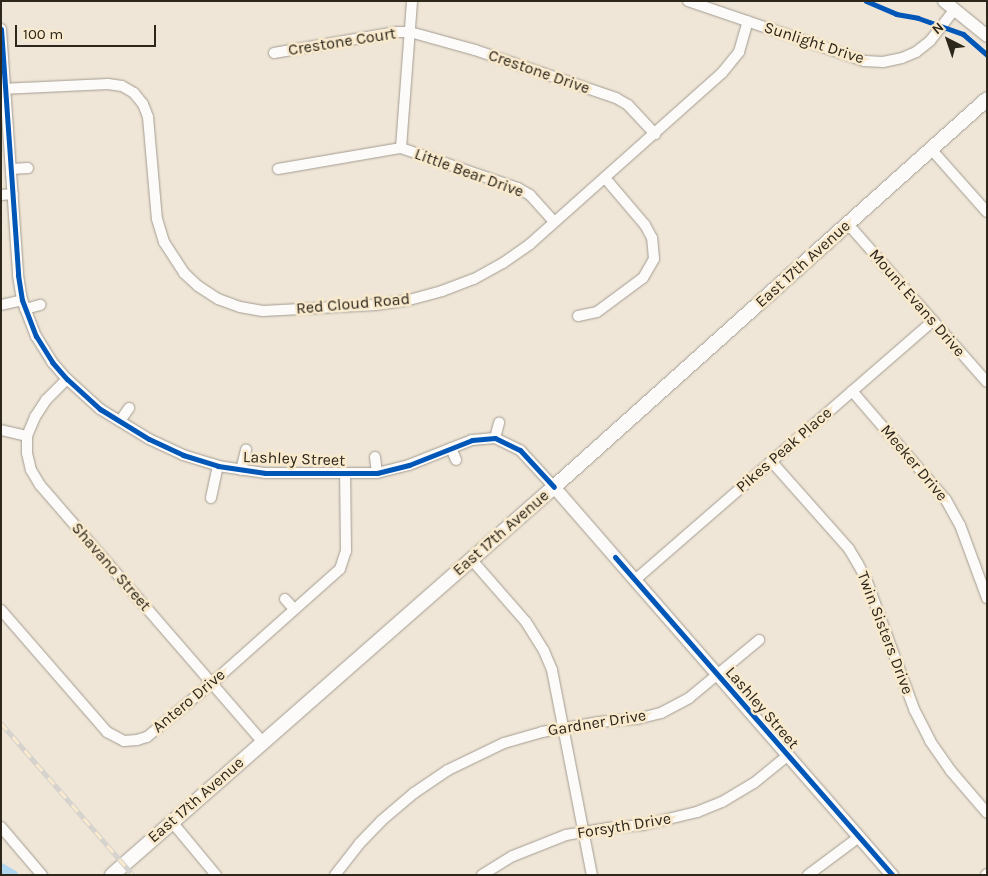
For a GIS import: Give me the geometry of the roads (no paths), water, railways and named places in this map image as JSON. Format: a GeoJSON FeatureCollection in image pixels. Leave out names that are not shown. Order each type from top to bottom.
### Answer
{"type":"FeatureCollection","features":[{"type":"Feature","properties":{"kind":"main road","name":"East 17th Avenue"},"geometry":{"type":"LineString","coordinates":[[112,875],[554,487],[987,99]]}},
{"type":"Feature","properties":{"kind":"street","name":"Little Bear Drive"},"geometry":{"type":"LineString","coordinates":[[412,1],[401,148],[518,188],[530,195],[554,222]]}},
{"type":"Feature","properties":{"kind":"street","name":"Sunlight Drive"},"geometry":{"type":"LineString","coordinates":[[688,1],[864,61],[883,62],[902,58],[930,41],[954,10]]}},
{"type":"Feature","properties":{"kind":"street"},"geometry":{"type":"LineString","coordinates":[[944,1],[987,36]]}},
{"type":"Feature","properties":{"kind":"street","name":"Red Cloud Road"},"geometry":{"type":"LineString","coordinates":[[4,89],[108,84],[122,86],[134,94],[143,104],[148,117],[157,219],[164,242],[173,258],[198,286],[218,299],[240,307],[263,311],[375,305],[409,300],[442,291],[474,279],[503,263],[530,244],[732,63],[739,52],[748,21]]}},
{"type":"Feature","properties":{"kind":"street","name":"Lashley Street"},"geometry":{"type":"LineString","coordinates":[[1,29],[4,89],[23,304],[36,336],[52,362],[68,379],[100,408],[149,439],[218,466],[241,470],[265,473],[377,473],[409,465],[472,440],[494,438],[520,450],[892,875]]}},
{"type":"Feature","properties":{"kind":"street","name":"Crestone Court"},"geometry":{"type":"LineString","coordinates":[[274,53],[395,32],[410,32]]}},
{"type":"Feature","properties":{"kind":"street","name":"Crestone Drive"},"geometry":{"type":"LineString","coordinates":[[410,32],[475,50],[616,98],[628,105],[655,134]]}},
{"type":"Feature","properties":{"kind":"street"},"geometry":{"type":"LineString","coordinates":[[278,169],[401,148]]}},
{"type":"Feature","properties":{"kind":"street"},"geometry":{"type":"LineString","coordinates":[[931,149],[987,212]]}},
{"type":"Feature","properties":{"kind":"street"},"geometry":{"type":"LineString","coordinates":[[11,169],[28,168]]}},
{"type":"Feature","properties":{"kind":"street"},"geometry":{"type":"LineString","coordinates":[[578,316],[597,312],[644,278],[654,259],[652,238],[645,225],[604,178]]}},
{"type":"Feature","properties":{"kind":"street"},"geometry":{"type":"LineString","coordinates":[[1,194],[13,194]]}},
{"type":"Feature","properties":{"kind":"street","name":"Mount Evans Drive"},"geometry":{"type":"LineString","coordinates":[[848,224],[987,382]]}},
{"type":"Feature","properties":{"kind":"street"},"geometry":{"type":"LineString","coordinates":[[1,305],[40,305]]}},
{"type":"Feature","properties":{"kind":"street","name":"Pikes Peak Place"},"geometry":{"type":"LineString","coordinates":[[635,580],[933,321]]}},
{"type":"Feature","properties":{"kind":"street","name":"Shavano Street"},"geometry":{"type":"LineString","coordinates":[[68,379],[46,400],[35,417],[27,436],[27,453],[32,470],[40,485],[264,742]]}},
{"type":"Feature","properties":{"kind":"street","name":"Meeker Drive"},"geometry":{"type":"LineString","coordinates":[[852,390],[946,500],[960,525],[987,598]]}},
{"type":"Feature","properties":{"kind":"street"},"geometry":{"type":"LineString","coordinates":[[120,421],[129,408]]}},
{"type":"Feature","properties":{"kind":"street"},"geometry":{"type":"LineString","coordinates":[[494,438],[500,422]]}},
{"type":"Feature","properties":{"kind":"street"},"geometry":{"type":"LineString","coordinates":[[1,430],[27,436]]}},
{"type":"Feature","properties":{"kind":"street"},"geometry":{"type":"LineString","coordinates":[[451,448],[456,460]]}},
{"type":"Feature","properties":{"kind":"street"},"geometry":{"type":"LineString","coordinates":[[241,470],[246,450]]}},
{"type":"Feature","properties":{"kind":"street"},"geometry":{"type":"LineString","coordinates":[[375,457],[377,473]]}},
{"type":"Feature","properties":{"kind":"street","name":"Twin Sisters Drive"},"geometry":{"type":"LineString","coordinates":[[771,461],[848,549],[858,564],[866,579],[914,709],[930,741],[951,771],[987,813]]}},
{"type":"Feature","properties":{"kind":"street"},"geometry":{"type":"LineString","coordinates":[[211,498],[218,466]]}},
{"type":"Feature","properties":{"kind":"street","name":"Antero Drive"},"geometry":{"type":"LineString","coordinates":[[1,610],[106,732],[124,741],[147,737],[212,683],[340,569],[350,551],[345,474]]}},
{"type":"Feature","properties":{"kind":"street"},"geometry":{"type":"LineString","coordinates":[[471,559],[526,622],[544,650],[552,670],[565,727],[592,875]]}},
{"type":"Feature","properties":{"kind":"street"},"geometry":{"type":"LineString","coordinates":[[285,600],[294,608]]}},
{"type":"Feature","properties":{"kind":"street","name":"Gardner Drive"},"geometry":{"type":"LineString","coordinates":[[335,875],[359,844],[381,821],[414,793],[448,770],[504,743],[565,727],[637,719],[662,713],[689,698],[718,676],[759,640]]}},
{"type":"Feature","properties":{"kind":"street","name":"Forsyth Drive"},"geometry":{"type":"LineString","coordinates":[[482,875],[513,856],[538,845],[584,831],[643,825],[697,812],[722,802],[754,783],[787,756]]}},
{"type":"Feature","properties":{"kind":"street"},"geometry":{"type":"LineString","coordinates":[[172,822],[216,875]]}},
{"type":"Feature","properties":{"kind":"street"},"geometry":{"type":"LineString","coordinates":[[1,827],[42,875]]}},
{"type":"Feature","properties":{"kind":"street"},"geometry":{"type":"LineString","coordinates":[[808,875],[859,838]]}},
{"type":"Feature","properties":{"kind":"waterway"},"geometry":{"type":"LineString","coordinates":[[1,868],[13,875]]}},
{"type":"Feature","properties":{"kind":"railway"},"geometry":{"type":"LineString","coordinates":[[1,723],[133,875]]}}]}
